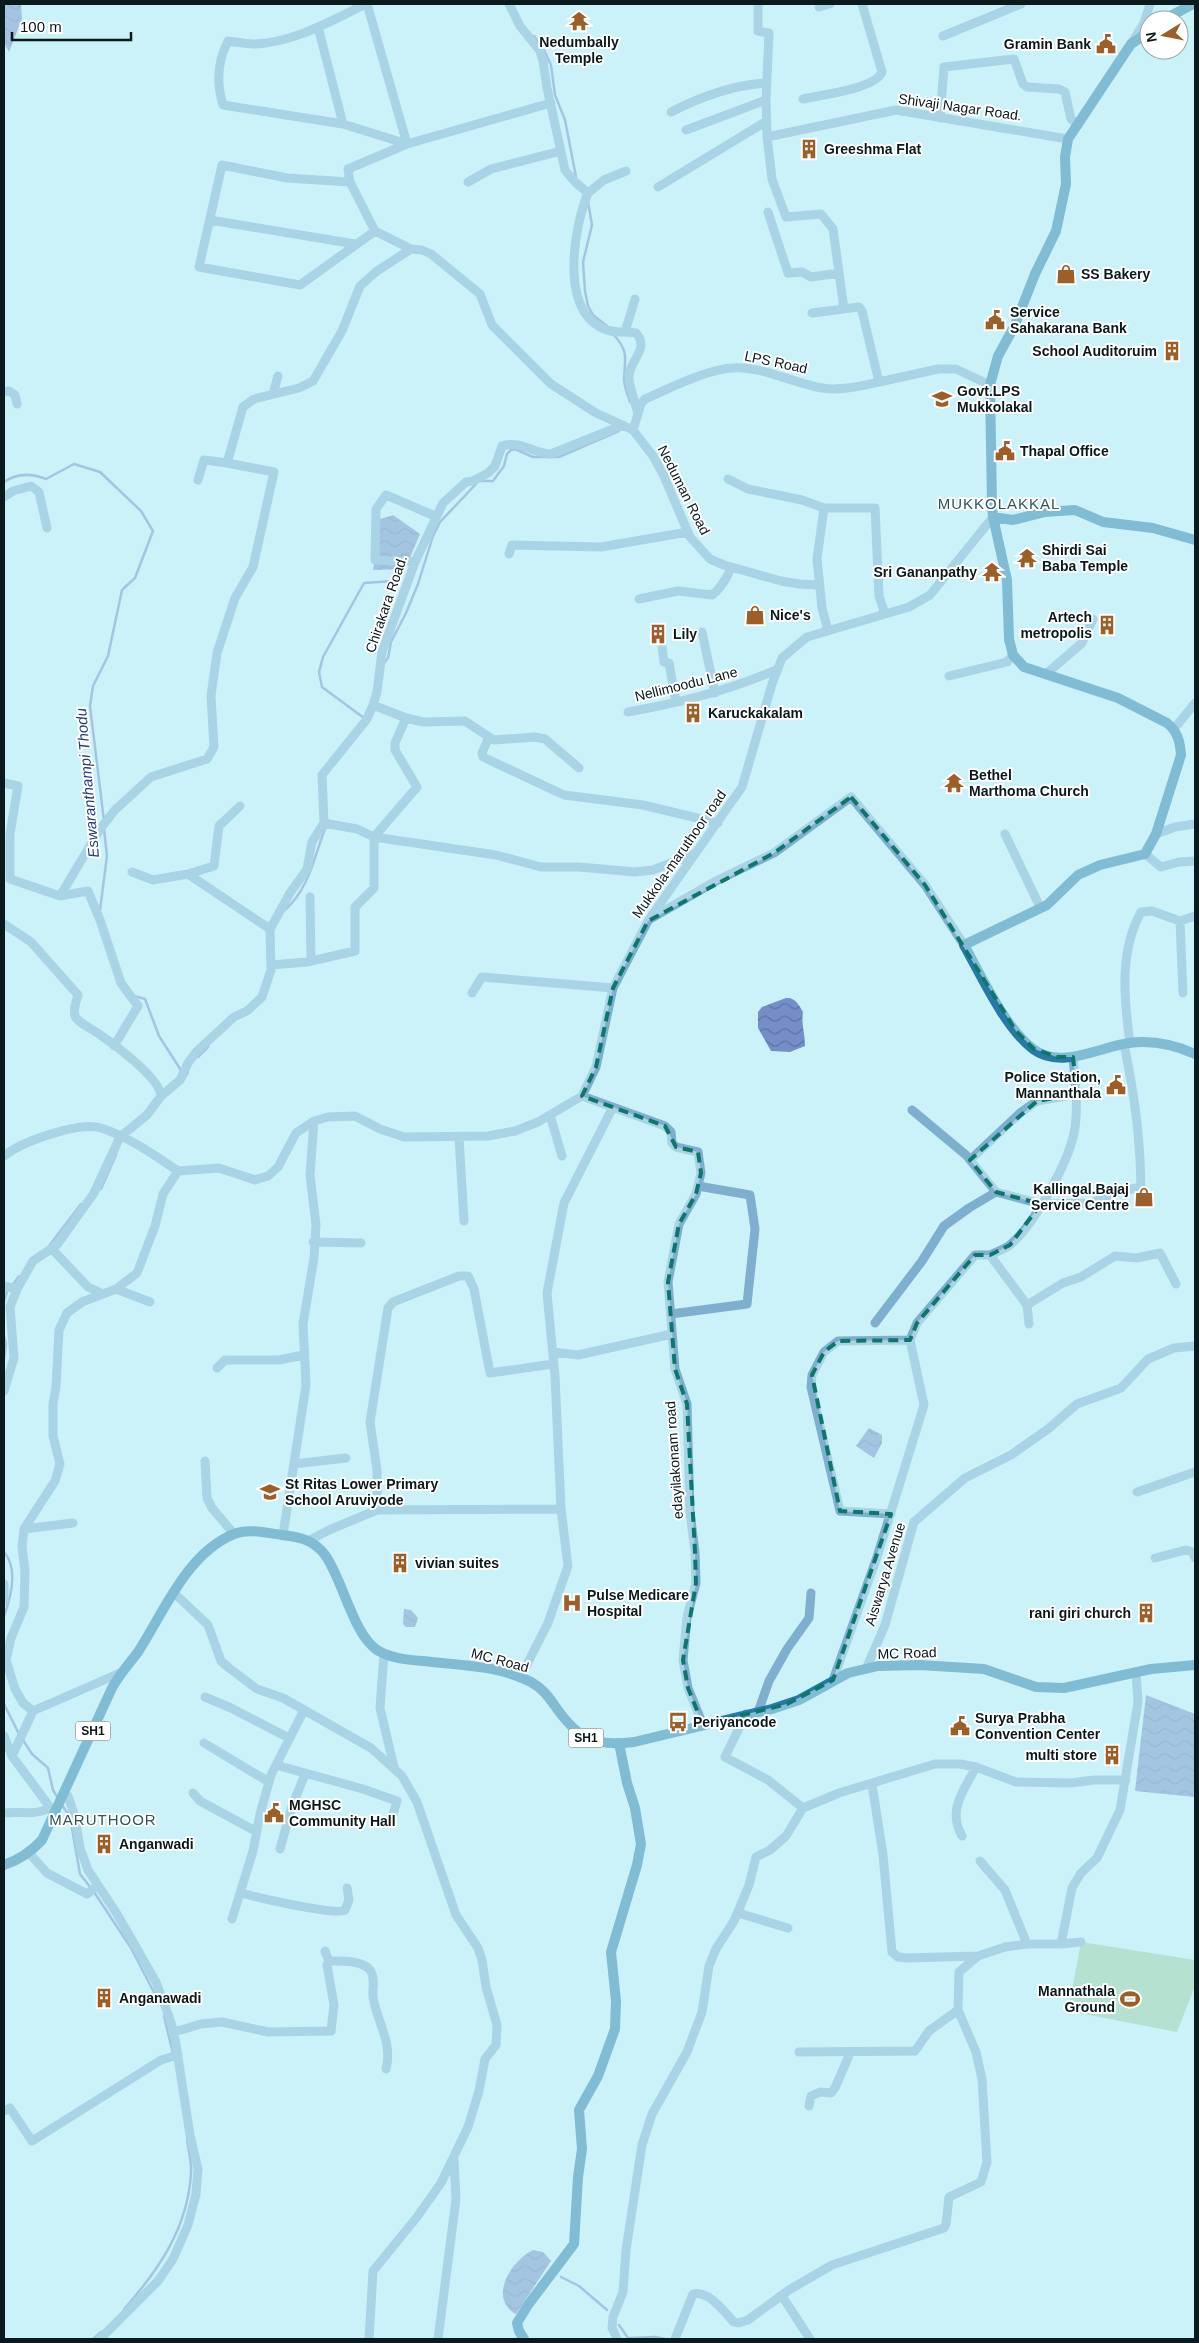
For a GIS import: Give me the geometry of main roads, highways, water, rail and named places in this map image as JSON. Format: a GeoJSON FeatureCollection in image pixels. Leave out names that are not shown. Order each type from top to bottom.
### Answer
{"type":"FeatureCollection","features":[{"type":"Feature","properties":{"kind":"main road"},"geometry":{"type":"LineString","coordinates":[[1182,10],[1193,4]]}},
{"type":"Feature","properties":{"kind":"main road"},"geometry":{"type":"LineString","coordinates":[[1139,39],[1131,44],[1068,139],[1065,156],[1066,184],[1056,231],[1035,274],[1015,325],[998,356],[990,385],[993,517],[1007,580],[1009,639],[1013,656],[1024,667],[1118,698],[1174,729],[1180,742],[1181,755],[1156,834],[1145,854],[1100,865],[1078,875],[1046,905],[964,945],[1011,1024],[1034,1049],[1057,1057],[1073,1057],[1127,1044],[1176,1046],[1195,1054]]}},
{"type":"Feature","properties":{"kind":"main road"},"geometry":{"type":"LineString","coordinates":[[993,517],[1013,520],[1045,512],[1075,510],[1103,522],[1153,528],[1195,540]]}},
{"type":"Feature","properties":{"kind":"main road","name":"MC Road"},"geometry":{"type":"LineString","coordinates":[[4,1865],[29,1852],[42,1840],[53,1811],[67,1792],[120,1674],[137,1653],[183,1578],[218,1541],[234,1534],[251,1531],[310,1540],[325,1555],[334,1570],[360,1628],[375,1649],[384,1654],[404,1659],[466,1665],[520,1678],[539,1688],[548,1696],[569,1726],[579,1734],[598,1742],[619,1743],[758,1712],[799,1700],[848,1673],[897,1665],[984,1669],[1036,1687],[1064,1688],[1136,1672],[1195,1665]]}},
{"type":"Feature","properties":{"kind":"main road"},"geometry":{"type":"LineString","coordinates":[[524,2339],[517,2323],[528,2304],[574,2244],[578,2178],[582,2150],[579,2110],[598,2076],[615,2028],[616,2001],[611,1952],[637,1865],[641,1844],[635,1808],[627,1783],[619,1743]]}},
{"type":"Feature","properties":{"kind":"water"},"geometry":{"type":"Polygon","coordinates":[[[4,4],[21,4],[22,19],[9,52],[4,43],[4,4]]]}},
{"type":"Feature","properties":{"kind":"water"},"geometry":{"type":"Polygon","coordinates":[[[393,515],[420,534],[405,569],[373,570],[380,519],[393,515]]]}},
{"type":"Feature","properties":{"kind":"water"},"geometry":{"type":"Polygon","coordinates":[[[786,998],[794,1000],[803,1012],[802,1021],[805,1046],[790,1052],[771,1051],[758,1028],[758,1012],[762,1007],[786,998]]]}},
{"type":"Feature","properties":{"kind":"water"},"geometry":{"type":"Polygon","coordinates":[[[869,1428],[882,1435],[882,1443],[874,1458],[856,1446],[869,1428]]]}},
{"type":"Feature","properties":{"kind":"water"},"geometry":{"type":"Polygon","coordinates":[[[404,1609],[411,1610],[418,1618],[415,1627],[406,1627],[403,1624],[404,1609]]]}},
{"type":"Feature","properties":{"kind":"water"},"geometry":{"type":"Polygon","coordinates":[[[1146,1695],[1195,1714],[1195,1797],[1135,1791],[1146,1695]]]}},
{"type":"Feature","properties":{"kind":"water"},"geometry":{"type":"Polygon","coordinates":[[[533,2250],[543,2252],[551,2261],[516,2314],[503,2299],[503,2289],[511,2270],[517,2262],[533,2250]]]}},
{"type":"Feature","properties":{"kind":"waterway"},"geometry":{"type":"LineString","coordinates":[[534,36],[541,46]]}},
{"type":"Feature","properties":{"kind":"waterway"},"geometry":{"type":"LineString","coordinates":[[544,50],[551,65],[555,95],[565,120],[576,177]]}},
{"type":"Feature","properties":{"kind":"waterway"},"geometry":{"type":"LineString","coordinates":[[588,202],[592,225],[583,262],[585,291],[588,306],[593,315],[607,326]]}},
{"type":"Feature","properties":{"kind":"waterway"},"geometry":{"type":"LineString","coordinates":[[614,335],[624,351],[624,382],[630,402]]}},
{"type":"Feature","properties":{"kind":"waterway"},"geometry":{"type":"LineString","coordinates":[[480,481],[493,481],[504,466],[507,454],[511,450],[515,449],[533,457],[559,457],[619,431]]}},
{"type":"Feature","properties":{"kind":"waterway","name":"Eswaranthampi Thodu"},"geometry":{"type":"LineString","coordinates":[[4,482],[24,475],[46,479],[74,464],[100,472],[141,511],[153,531],[135,578],[122,590],[108,656],[93,686],[90,706],[104,821]]}},
{"type":"Feature","properties":{"kind":"waterway"},"geometry":{"type":"LineString","coordinates":[[384,663],[388,658],[391,642],[418,584],[433,536],[440,522],[476,484]]}},
{"type":"Feature","properties":{"kind":"waterway"},"geometry":{"type":"LineString","coordinates":[[364,718],[322,687],[319,672],[323,657],[364,583],[393,581],[397,567]]}},
{"type":"Feature","properties":{"kind":"waterway","name":"Eswaranthampi Thodu"},"geometry":{"type":"LineString","coordinates":[[100,910],[107,856],[104,829]]}},
{"type":"Feature","properties":{"kind":"waterway"},"geometry":{"type":"LineString","coordinates":[[285,910],[293,902],[305,883],[325,829]]}},
{"type":"Feature","properties":{"kind":"waterway","name":"Eswaranthampi Thodu"},"geometry":{"type":"LineString","coordinates":[[134,996],[145,999],[159,1036],[182,1072]]}},
{"type":"Feature","properties":{"kind":"waterway"},"geometry":{"type":"LineString","coordinates":[[198,1057],[208,1047]]}},
{"type":"Feature","properties":{"kind":"waterway","name":"Eswaranthampi Thodu"},"geometry":{"type":"LineString","coordinates":[[182,1082],[188,1072]]}},
{"type":"Feature","properties":{"kind":"waterway"},"geometry":{"type":"LineString","coordinates":[[101,1189],[116,1155]]}},
{"type":"Feature","properties":{"kind":"waterway"},"geometry":{"type":"LineString","coordinates":[[49,1246],[81,1204]]}},
{"type":"Feature","properties":{"kind":"waterway"},"geometry":{"type":"LineString","coordinates":[[12,1286],[19,1276]]}},
{"type":"Feature","properties":{"kind":"waterway"},"geometry":{"type":"LineString","coordinates":[[4,1291],[7,1292],[4,1301]]}},
{"type":"Feature","properties":{"kind":"waterway"},"geometry":{"type":"LineString","coordinates":[[4,1336],[6,1344],[4,1359]]}},
{"type":"Feature","properties":{"kind":"waterway"},"geometry":{"type":"LineString","coordinates":[[4,1552],[11,1566],[12,1574],[11,1592],[4,1616]]}},
{"type":"Feature","properties":{"kind":"waterway"},"geometry":{"type":"LineString","coordinates":[[4,1704],[19,1734]]}},
{"type":"Feature","properties":{"kind":"waterway"},"geometry":{"type":"LineString","coordinates":[[23,1740],[32,1754],[48,1768],[53,1790],[58,1798]]}},
{"type":"Feature","properties":{"kind":"waterway"},"geometry":{"type":"LineString","coordinates":[[62,1805],[70,1817],[80,1874],[91,1888]]}},
{"type":"Feature","properties":{"kind":"waterway"},"geometry":{"type":"LineString","coordinates":[[94,1892],[131,1948],[160,2004]]}},
{"type":"Feature","properties":{"kind":"waterway"},"geometry":{"type":"LineString","coordinates":[[164,2016],[173,2054]]}},
{"type":"Feature","properties":{"kind":"waterway"},"geometry":{"type":"LineString","coordinates":[[124,2309],[160,2263],[178,2229],[189,2193],[191,2173],[187,2139]]}},
{"type":"Feature","properties":{"kind":"waterway"},"geometry":{"type":"LineString","coordinates":[[561,2277],[579,2286],[607,2310]]}},
{"type":"Feature","properties":{"kind":"waterway"},"geometry":{"type":"LineString","coordinates":[[619,2325],[628,2338],[656,2337],[665,2339]]}},
{"type":"Feature","properties":{"kind":"waterway"},"geometry":{"type":"LineString","coordinates":[[93,2339],[101,2332]]}},
{"type":"Feature","properties":{"kind":"place","name":"Nedumbally Temple"},"geometry":{"type":"Point","coordinates":[579,21]}},
{"type":"Feature","properties":{"kind":"place","name":"Gramin Bank"},"geometry":{"type":"Point","coordinates":[1106,44]}},
{"type":"Feature","properties":{"kind":"place","name":"Greeshma Flat"},"geometry":{"type":"Point","coordinates":[809,149]}},
{"type":"Feature","properties":{"kind":"place","name":"SS Bakery"},"geometry":{"type":"Point","coordinates":[1066,274]}},
{"type":"Feature","properties":{"kind":"place","name":"Service Sahakarana Bank"},"geometry":{"type":"Point","coordinates":[995,320]}},
{"type":"Feature","properties":{"kind":"place","name":"School Auditoruim"},"geometry":{"type":"Point","coordinates":[1172,351]}},
{"type":"Feature","properties":{"kind":"place","name":"Govt.LPS Mukkolakal"},"geometry":{"type":"Point","coordinates":[942,399]}},
{"type":"Feature","properties":{"kind":"place","name":"Thapal Office"},"geometry":{"type":"Point","coordinates":[1005,451]}},
{"type":"Feature","properties":{"kind":"place","name":"Shirdi Sai Baba Temple"},"geometry":{"type":"Point","coordinates":[1027,558]}},
{"type":"Feature","properties":{"kind":"place","name":"Sri Gananpathy"},"geometry":{"type":"Point","coordinates":[992,572]}},
{"type":"Feature","properties":{"kind":"place","name":"Nice's"},"geometry":{"type":"Point","coordinates":[755,615]}},
{"type":"Feature","properties":{"kind":"place","name":"Artech metropolis"},"geometry":{"type":"Point","coordinates":[1107,625]}},
{"type":"Feature","properties":{"kind":"place","name":"Lily"},"geometry":{"type":"Point","coordinates":[658,634]}},
{"type":"Feature","properties":{"kind":"place","name":"Karuckakalam"},"geometry":{"type":"Point","coordinates":[693,713]}},
{"type":"Feature","properties":{"kind":"place","name":"Bethel Marthoma Church"},"geometry":{"type":"Point","coordinates":[954,783]}},
{"type":"Feature","properties":{"kind":"place","name":"Police Station, Mannanthala"},"geometry":{"type":"Point","coordinates":[1116,1085]}},
{"type":"Feature","properties":{"kind":"place","name":"Kallingal.Bajaj Service Centre"},"geometry":{"type":"Point","coordinates":[1144,1197]}},
{"type":"Feature","properties":{"kind":"place","name":"St Ritas Lower Primary School Aruviyode"},"geometry":{"type":"Point","coordinates":[270,1492]}},
{"type":"Feature","properties":{"kind":"place","name":"vivian suites"},"geometry":{"type":"Point","coordinates":[400,1563]}},
{"type":"Feature","properties":{"kind":"place","name":"Pulse Medicare Hospital"},"geometry":{"type":"Point","coordinates":[572,1603]}},
{"type":"Feature","properties":{"kind":"place","name":"rani giri church"},"geometry":{"type":"Point","coordinates":[1146,1613]}},
{"type":"Feature","properties":{"kind":"place","name":"Periyancode"},"geometry":{"type":"Point","coordinates":[678,1722]}},
{"type":"Feature","properties":{"kind":"place","name":"Surya Prabha Convention Center"},"geometry":{"type":"Point","coordinates":[960,1726]}},
{"type":"Feature","properties":{"kind":"place","name":"multi store"},"geometry":{"type":"Point","coordinates":[1112,1755]}},
{"type":"Feature","properties":{"kind":"place","name":"MGHSC Community Hall"},"geometry":{"type":"Point","coordinates":[274,1813]}},
{"type":"Feature","properties":{"kind":"place","name":"Anganwadi"},"geometry":{"type":"Point","coordinates":[104,1844]}},
{"type":"Feature","properties":{"kind":"place","name":"Anganawadi"},"geometry":{"type":"Point","coordinates":[104,1998]}},
{"type":"Feature","properties":{"kind":"place","name":"Mannathala Ground"},"geometry":{"type":"Point","coordinates":[1130,1999]}},
{"type":"Feature","properties":{"kind":"district","name":"MUKKOLAKKAL"},"geometry":{"type":"Point","coordinates":[999,503]}},
{"type":"Feature","properties":{"kind":"district","name":"MARUTHOOR"},"geometry":{"type":"Point","coordinates":[103,1819]}}]}
